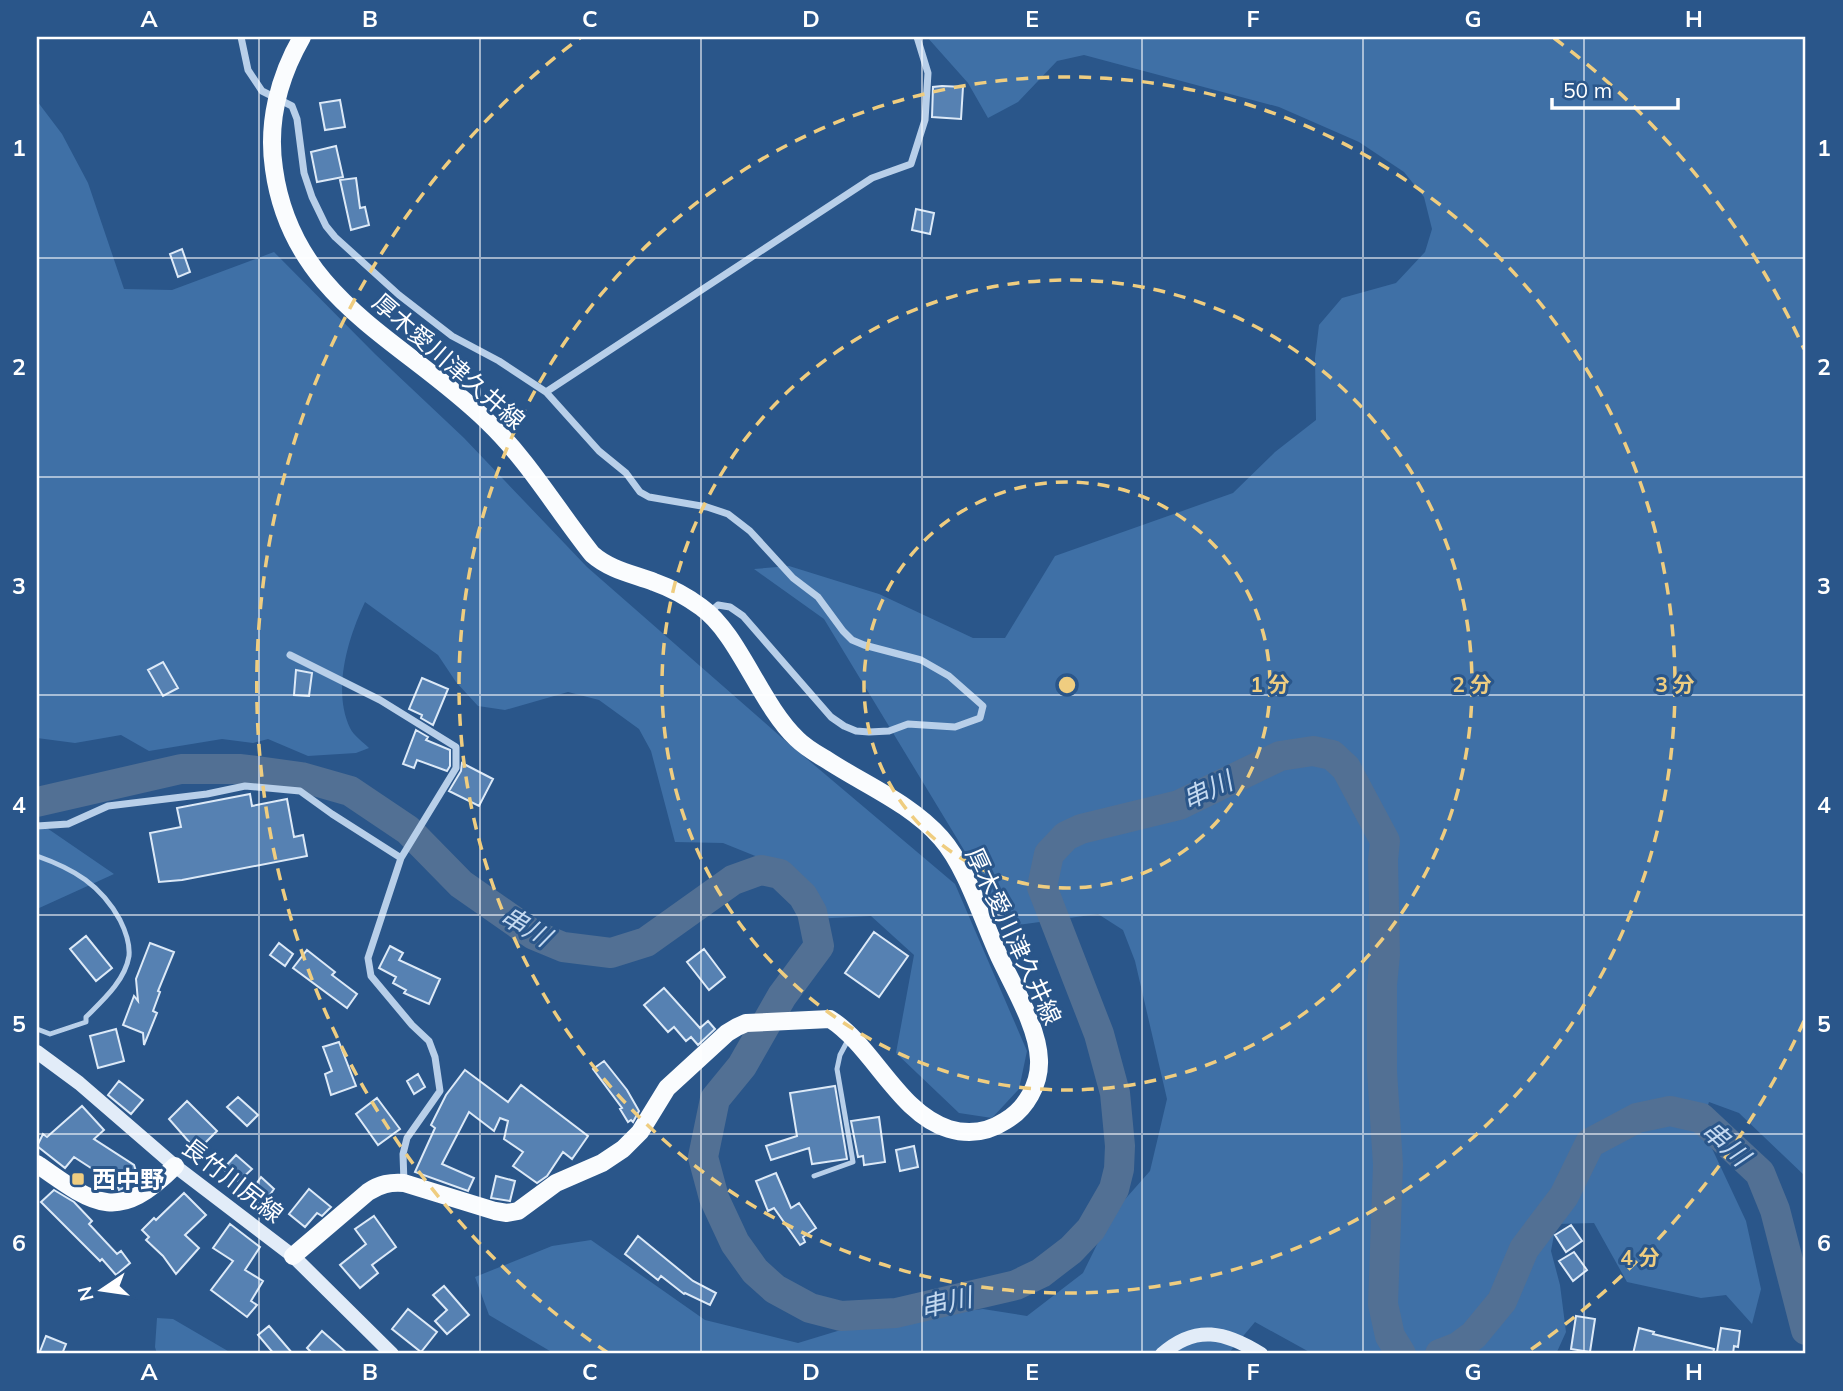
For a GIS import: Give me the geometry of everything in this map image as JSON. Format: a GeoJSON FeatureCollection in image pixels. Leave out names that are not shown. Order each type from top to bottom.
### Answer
{"type":"FeatureCollection","features":[{"type":"Feature","properties":{"kind":"main road","name":"厚木愛川津久井線"},"geometry":{"type":"LineString","coordinates":[[302,37],[288,64],[276,99],[272,144],[278,191],[293,237],[320,279],[350,308],[499,432],[522,458],[592,554],[603,563],[675,590],[709,613],[730,640],[767,701],[798,740],[898,803],[941,838],[960,869],[1038,1046],[1037,1080],[1025,1104],[1007,1120],[972,1133],[951,1130],[928,1120],[851,1035],[830,1019],[746,1023],[727,1033],[667,1088],[640,1132],[623,1149],[602,1163],[556,1183],[518,1211],[495,1212],[404,1183]]}},
{"type":"Feature","properties":{"kind":"main road","name":"長竹川尻線"},"geometry":{"type":"LineString","coordinates":[[37,1052],[85,1088],[175,1166],[293,1256],[392,1354]]}},
{"type":"Feature","properties":{"kind":"main road"},"geometry":{"type":"LineString","coordinates":[[37,1164],[87,1195],[99,1201],[113,1203],[125,1202],[144,1194],[175,1166]]}},
{"type":"Feature","properties":{"kind":"main road"},"geometry":{"type":"LineString","coordinates":[[293,1256],[371,1189],[389,1183],[404,1183]]}},
{"type":"Feature","properties":{"kind":"main road"},"geometry":{"type":"LineString","coordinates":[[1162,1354],[1188,1338],[1214,1333],[1230,1337],[1261,1354]]}},
{"type":"Feature","properties":{"kind":"street"},"geometry":{"type":"LineString","coordinates":[[241,37],[248,70],[262,91],[292,106],[298,119],[304,173],[320,215],[335,237],[400,295],[452,336],[499,361],[546,392],[599,451],[626,473],[640,492],[728,514],[750,531],[793,578],[818,597],[852,640],[921,660],[949,676],[983,706],[980,718],[955,727],[908,724],[889,731],[869,732],[844,726],[831,717],[743,616],[724,605],[718,605],[709,613]]}},
{"type":"Feature","properties":{"kind":"street"},"geometry":{"type":"LineString","coordinates":[[546,392],[872,178],[911,164],[925,120],[928,73],[917,37]]}},
{"type":"Feature","properties":{"kind":"street"},"geometry":{"type":"LineString","coordinates":[[290,655],[380,700],[456,747],[456,768],[401,858],[368,958],[371,976],[429,1041],[435,1057],[440,1091],[407,1138],[403,1154],[404,1183]]}},
{"type":"Feature","properties":{"kind":"street"},"geometry":{"type":"LineString","coordinates":[[37,826],[68,824],[108,806],[207,794],[245,786],[300,790],[401,858]]}},
{"type":"Feature","properties":{"kind":"lane"},"geometry":{"type":"LineString","coordinates":[[37,856],[86,879],[109,900],[125,931],[129,956],[115,987],[86,1017],[86,1022],[50,1034],[37,1029]]}},
{"type":"Feature","properties":{"kind":"lane"},"geometry":{"type":"LineString","coordinates":[[814,1176],[853,1162],[837,1069],[840,1055],[851,1035]]}},
{"type":"Feature","properties":{"kind":"shaded area"},"geometry":{"type":"Polygon","coordinates":[[[927,37],[1806,37],[1806,1177],[1739,1113],[1709,1102],[1701,1125],[1746,1221],[1761,1289],[1752,1324],[1726,1295],[1701,1298],[1627,1282],[1594,1223],[1556,1224],[1551,1251],[1560,1285],[1566,1332],[1556,1354],[1313,1354],[1255,1322],[1228,1354],[555,1354],[489,1315],[475,1277],[552,1246],[591,1240],[705,1320],[798,1343],[867,1322],[983,1309],[1027,1316],[1083,1273],[1112,1214],[1150,1171],[1167,1099],[1135,961],[1123,930],[1098,914],[1010,926],[824,619],[754,569],[789,566],[879,594],[973,638],[1005,638],[1055,556],[1233,493],[1275,452],[1316,420],[1315,358],[1319,325],[1342,298],[1396,283],[1425,252],[1432,229],[1424,197],[1404,172],[1359,142],[1279,107],[1084,55],[1057,61],[1018,102],[988,118],[968,83],[927,37]]]}},
{"type":"Feature","properties":{"kind":"shaded area"},"geometry":{"type":"Polygon","coordinates":[[[37,101],[62,134],[88,183],[124,289],[172,290],[274,252],[375,354],[464,438],[587,567],[781,737],[955,884],[1027,1051],[1019,1089],[992,1118],[959,1113],[896,1053],[914,955],[871,916],[813,919],[765,860],[723,843],[675,842],[651,751],[639,729],[599,700],[568,692],[505,710],[478,706],[456,682],[438,655],[365,602],[344,664],[342,697],[350,728],[369,748],[356,753],[308,756],[268,739],[253,743],[222,739],[149,751],[121,735],[75,743],[37,738],[37,101]]]}},
{"type":"Feature","properties":{"kind":"shaded area"},"geometry":{"type":"Polygon","coordinates":[[[37,819],[41,824],[114,874],[37,909],[37,819]]]}},
{"type":"Feature","properties":{"kind":"shaded area"},"geometry":{"type":"Polygon","coordinates":[[[157,1318],[173,1319],[233,1354],[157,1354],[157,1318]]]}},
{"type":"Feature","properties":{"kind":"building"},"geometry":{"type":"Polygon","coordinates":[[[933,87],[963,87],[961,119],[932,117],[933,87]]]}},
{"type":"Feature","properties":{"kind":"building"},"geometry":{"type":"Polygon","coordinates":[[[340,100],[345,127],[325,130],[320,103],[340,100]]]}},
{"type":"Feature","properties":{"kind":"building"},"geometry":{"type":"Polygon","coordinates":[[[336,146],[343,177],[317,182],[311,152],[336,146]]]}},
{"type":"Feature","properties":{"kind":"building"},"geometry":{"type":"Polygon","coordinates":[[[356,178],[360,208],[365,207],[369,225],[351,230],[340,180],[356,178]]]}},
{"type":"Feature","properties":{"kind":"building"},"geometry":{"type":"Polygon","coordinates":[[[916,209],[934,213],[930,234],[912,230],[916,209]]]}},
{"type":"Feature","properties":{"kind":"building"},"geometry":{"type":"Polygon","coordinates":[[[182,249],[190,272],[178,277],[170,254],[182,249]]]}},
{"type":"Feature","properties":{"kind":"building"},"geometry":{"type":"Polygon","coordinates":[[[163,662],[178,688],[163,696],[148,670],[163,662]]]}},
{"type":"Feature","properties":{"kind":"building"},"geometry":{"type":"Polygon","coordinates":[[[296,670],[312,673],[309,696],[294,695],[296,670]]]}},
{"type":"Feature","properties":{"kind":"building"},"geometry":{"type":"Polygon","coordinates":[[[422,678],[448,689],[433,725],[421,718],[422,715],[409,709],[422,678]]]}},
{"type":"Feature","properties":{"kind":"building"},"geometry":{"type":"Polygon","coordinates":[[[416,730],[428,737],[426,740],[450,750],[450,766],[447,771],[417,760],[414,768],[403,764],[416,730]]]}},
{"type":"Feature","properties":{"kind":"building"},"geometry":{"type":"Polygon","coordinates":[[[462,763],[493,779],[479,806],[449,791],[461,771],[462,763]]]}},
{"type":"Feature","properties":{"kind":"building"},"geometry":{"type":"Polygon","coordinates":[[[250,794],[252,806],[287,799],[294,837],[303,835],[307,856],[159,882],[150,833],[181,827],[177,808],[250,794]]]}},
{"type":"Feature","properties":{"kind":"building"},"geometry":{"type":"Polygon","coordinates":[[[874,932],[908,956],[879,997],[845,973],[874,932]]]}},
{"type":"Feature","properties":{"kind":"building"},"geometry":{"type":"Polygon","coordinates":[[[86,936],[112,968],[96,981],[70,949],[86,936]]]}},
{"type":"Feature","properties":{"kind":"building"},"geometry":{"type":"Polygon","coordinates":[[[150,943],[174,952],[158,991],[160,992],[153,1011],[157,1013],[144,1045],[143,1033],[123,1025],[134,996],[138,1001],[136,979],[150,943]]]}},
{"type":"Feature","properties":{"kind":"building"},"geometry":{"type":"Polygon","coordinates":[[[279,943],[293,954],[285,966],[270,955],[279,943]]]}},
{"type":"Feature","properties":{"kind":"building"},"geometry":{"type":"Polygon","coordinates":[[[390,946],[403,953],[399,960],[440,979],[429,1004],[404,993],[406,990],[393,983],[396,977],[379,968],[390,946]]]}},
{"type":"Feature","properties":{"kind":"building"},"geometry":{"type":"Polygon","coordinates":[[[704,949],[725,977],[709,990],[687,962],[704,949]]]}},
{"type":"Feature","properties":{"kind":"building"},"geometry":{"type":"Polygon","coordinates":[[[307,950],[335,972],[332,975],[357,994],[347,1008],[293,968],[307,950]]]}},
{"type":"Feature","properties":{"kind":"building"},"geometry":{"type":"Polygon","coordinates":[[[664,988],[700,1028],[708,1021],[715,1029],[698,1045],[691,1037],[686,1041],[674,1027],[668,1032],[644,1005],[664,988]]]}},
{"type":"Feature","properties":{"kind":"building"},"geometry":{"type":"Polygon","coordinates":[[[116,1029],[124,1061],[98,1068],[90,1036],[116,1029]]]}},
{"type":"Feature","properties":{"kind":"building"},"geometry":{"type":"Polygon","coordinates":[[[339,1042],[356,1086],[331,1095],[325,1074],[332,1071],[323,1047],[339,1042]]]}},
{"type":"Feature","properties":{"kind":"building"},"geometry":{"type":"Polygon","coordinates":[[[604,1061],[627,1090],[639,1111],[633,1122],[628,1122],[620,1109],[622,1108],[593,1069],[604,1061]]]}},
{"type":"Feature","properties":{"kind":"building"},"geometry":{"type":"Polygon","coordinates":[[[465,1070],[508,1102],[521,1085],[588,1136],[572,1159],[563,1152],[547,1176],[537,1183],[513,1166],[523,1152],[504,1139],[508,1121],[500,1118],[494,1131],[469,1112],[442,1164],[474,1178],[468,1191],[415,1172],[435,1128],[431,1125],[446,1095],[465,1070]]]}},
{"type":"Feature","properties":{"kind":"building"},"geometry":{"type":"Polygon","coordinates":[[[418,1074],[425,1087],[414,1094],[407,1081],[418,1074]]]}},
{"type":"Feature","properties":{"kind":"building"},"geometry":{"type":"Polygon","coordinates":[[[119,1081],[143,1100],[131,1114],[108,1095],[119,1081]]]}},
{"type":"Feature","properties":{"kind":"building"},"geometry":{"type":"Polygon","coordinates":[[[835,1086],[847,1159],[812,1164],[809,1148],[771,1160],[766,1146],[797,1136],[790,1093],[835,1086]]]}},
{"type":"Feature","properties":{"kind":"building"},"geometry":{"type":"Polygon","coordinates":[[[238,1097],[258,1115],[247,1126],[227,1107],[238,1097]]]}},
{"type":"Feature","properties":{"kind":"building"},"geometry":{"type":"Polygon","coordinates":[[[377,1098],[400,1129],[378,1145],[356,1114],[377,1098]]]}},
{"type":"Feature","properties":{"kind":"building"},"geometry":{"type":"Polygon","coordinates":[[[187,1101],[217,1131],[197,1151],[169,1119],[187,1101]]]}},
{"type":"Feature","properties":{"kind":"building"},"geometry":{"type":"Polygon","coordinates":[[[82,1106],[104,1130],[94,1139],[134,1165],[139,1181],[119,1190],[117,1185],[74,1157],[65,1168],[37,1146],[43,1134],[47,1137],[82,1106]]]}},
{"type":"Feature","properties":{"kind":"building"},"geometry":{"type":"Polygon","coordinates":[[[879,1117],[885,1162],[864,1165],[863,1156],[858,1157],[851,1121],[879,1117]]]}},
{"type":"Feature","properties":{"kind":"building"},"geometry":{"type":"Polygon","coordinates":[[[914,1146],[918,1167],[900,1171],[896,1150],[914,1146]]]}},
{"type":"Feature","properties":{"kind":"building"},"geometry":{"type":"Polygon","coordinates":[[[236,1155],[252,1169],[238,1182],[223,1169],[236,1155]]]}},
{"type":"Feature","properties":{"kind":"building"},"geometry":{"type":"Polygon","coordinates":[[[776,1173],[791,1208],[799,1203],[816,1228],[803,1237],[805,1242],[800,1245],[774,1208],[768,1211],[756,1181],[776,1173]]]}},
{"type":"Feature","properties":{"kind":"building"},"geometry":{"type":"Polygon","coordinates":[[[496,1176],[515,1181],[510,1201],[491,1198],[496,1176]]]}},
{"type":"Feature","properties":{"kind":"building"},"geometry":{"type":"Polygon","coordinates":[[[261,1177],[274,1189],[267,1199],[279,1209],[269,1221],[253,1205],[257,1200],[250,1193],[261,1177]]]}},
{"type":"Feature","properties":{"kind":"building"},"geometry":{"type":"Polygon","coordinates":[[[309,1189],[331,1207],[322,1216],[317,1213],[305,1227],[289,1214],[309,1189]]]}},
{"type":"Feature","properties":{"kind":"building"},"geometry":{"type":"Polygon","coordinates":[[[54,1190],[74,1202],[92,1221],[89,1224],[117,1254],[121,1251],[130,1263],[116,1275],[102,1259],[100,1261],[41,1202],[54,1190]]]}},
{"type":"Feature","properties":{"kind":"building"},"geometry":{"type":"Polygon","coordinates":[[[184,1193],[206,1215],[185,1235],[199,1248],[176,1274],[163,1256],[146,1240],[149,1237],[142,1230],[184,1193]]]}},
{"type":"Feature","properties":{"kind":"building"},"geometry":{"type":"Polygon","coordinates":[[[374,1216],[396,1247],[372,1265],[378,1273],[360,1288],[340,1265],[366,1244],[355,1229],[374,1216]]]}},
{"type":"Feature","properties":{"kind":"building"},"geometry":{"type":"Polygon","coordinates":[[[230,1224],[260,1247],[245,1270],[263,1281],[251,1301],[257,1305],[247,1317],[211,1290],[233,1261],[213,1248],[230,1224]]]}},
{"type":"Feature","properties":{"kind":"building"},"geometry":{"type":"Polygon","coordinates":[[[1571,1225],[1582,1241],[1566,1252],[1555,1235],[1571,1225]]]}},
{"type":"Feature","properties":{"kind":"building"},"geometry":{"type":"Polygon","coordinates":[[[638,1236],[693,1281],[716,1293],[710,1305],[684,1294],[661,1276],[658,1280],[625,1254],[638,1236]]]}},
{"type":"Feature","properties":{"kind":"building"},"geometry":{"type":"Polygon","coordinates":[[[1574,1252],[1587,1270],[1573,1281],[1559,1261],[1574,1252]]]}},
{"type":"Feature","properties":{"kind":"building"},"geometry":{"type":"Polygon","coordinates":[[[444,1286],[469,1315],[447,1334],[435,1321],[447,1310],[433,1295],[444,1286]]]}},
{"type":"Feature","properties":{"kind":"building"},"geometry":{"type":"Polygon","coordinates":[[[408,1309],[437,1332],[421,1352],[392,1329],[408,1309]]]}},
{"type":"Feature","properties":{"kind":"building"},"geometry":{"type":"Polygon","coordinates":[[[1576,1316],[1595,1319],[1590,1352],[1571,1349],[1576,1316]]]}},
{"type":"Feature","properties":{"kind":"building"},"geometry":{"type":"Polygon","coordinates":[[[269,1326],[293,1354],[274,1354],[258,1335],[269,1326]]]}},
{"type":"Feature","properties":{"kind":"building"},"geometry":{"type":"Polygon","coordinates":[[[1639,1328],[1714,1349],[1713,1354],[1633,1354],[1639,1328]]]}},
{"type":"Feature","properties":{"kind":"building"},"geometry":{"type":"Polygon","coordinates":[[[1721,1328],[1740,1331],[1738,1347],[1734,1346],[1733,1354],[1717,1352],[1721,1328]]]}},
{"type":"Feature","properties":{"kind":"building"},"geometry":{"type":"Polygon","coordinates":[[[322,1331],[348,1354],[313,1354],[307,1348],[322,1331]]]}},
{"type":"Feature","properties":{"kind":"building"},"geometry":{"type":"Polygon","coordinates":[[[46,1336],[66,1344],[62,1354],[39,1354],[46,1336]]]}},
{"type":"Feature","properties":{"kind":"waterway","name":"串川"},"geometry":{"type":"LineString","coordinates":[[37,802],[181,769],[241,769],[301,777],[350,791],[408,830],[461,884],[534,935],[563,947],[611,953],[646,942],[733,880],[761,870],[780,874],[803,896],[812,912],[819,946],[782,996],[742,1066],[715,1099],[703,1157],[714,1198],[735,1243],[755,1271],[775,1289],[810,1308],[841,1316],[896,1313],[1016,1285],[1041,1273],[1071,1250],[1091,1229],[1114,1189],[1119,1169],[1120,1146],[1115,1093],[1099,1034],[1042,887],[1049,854],[1066,836],[1081,829],[1179,805],[1280,756],[1313,751],[1332,755],[1346,768],[1385,841],[1382,1071],[1388,1165],[1383,1304],[1390,1336],[1401,1354]]}},
{"type":"Feature","properties":{"kind":"waterway","name":"串川"},"geometry":{"type":"LineString","coordinates":[[1440,1354],[1458,1347],[1474,1335],[1502,1301],[1524,1249],[1564,1196],[1590,1143],[1637,1118],[1670,1111],[1701,1118],[1760,1173],[1775,1210],[1806,1330]]}},
{"type":"Feature","properties":{"kind":"place","name":"西中野"},"geometry":{"type":"Point","coordinates":[78,1179]}}]}
